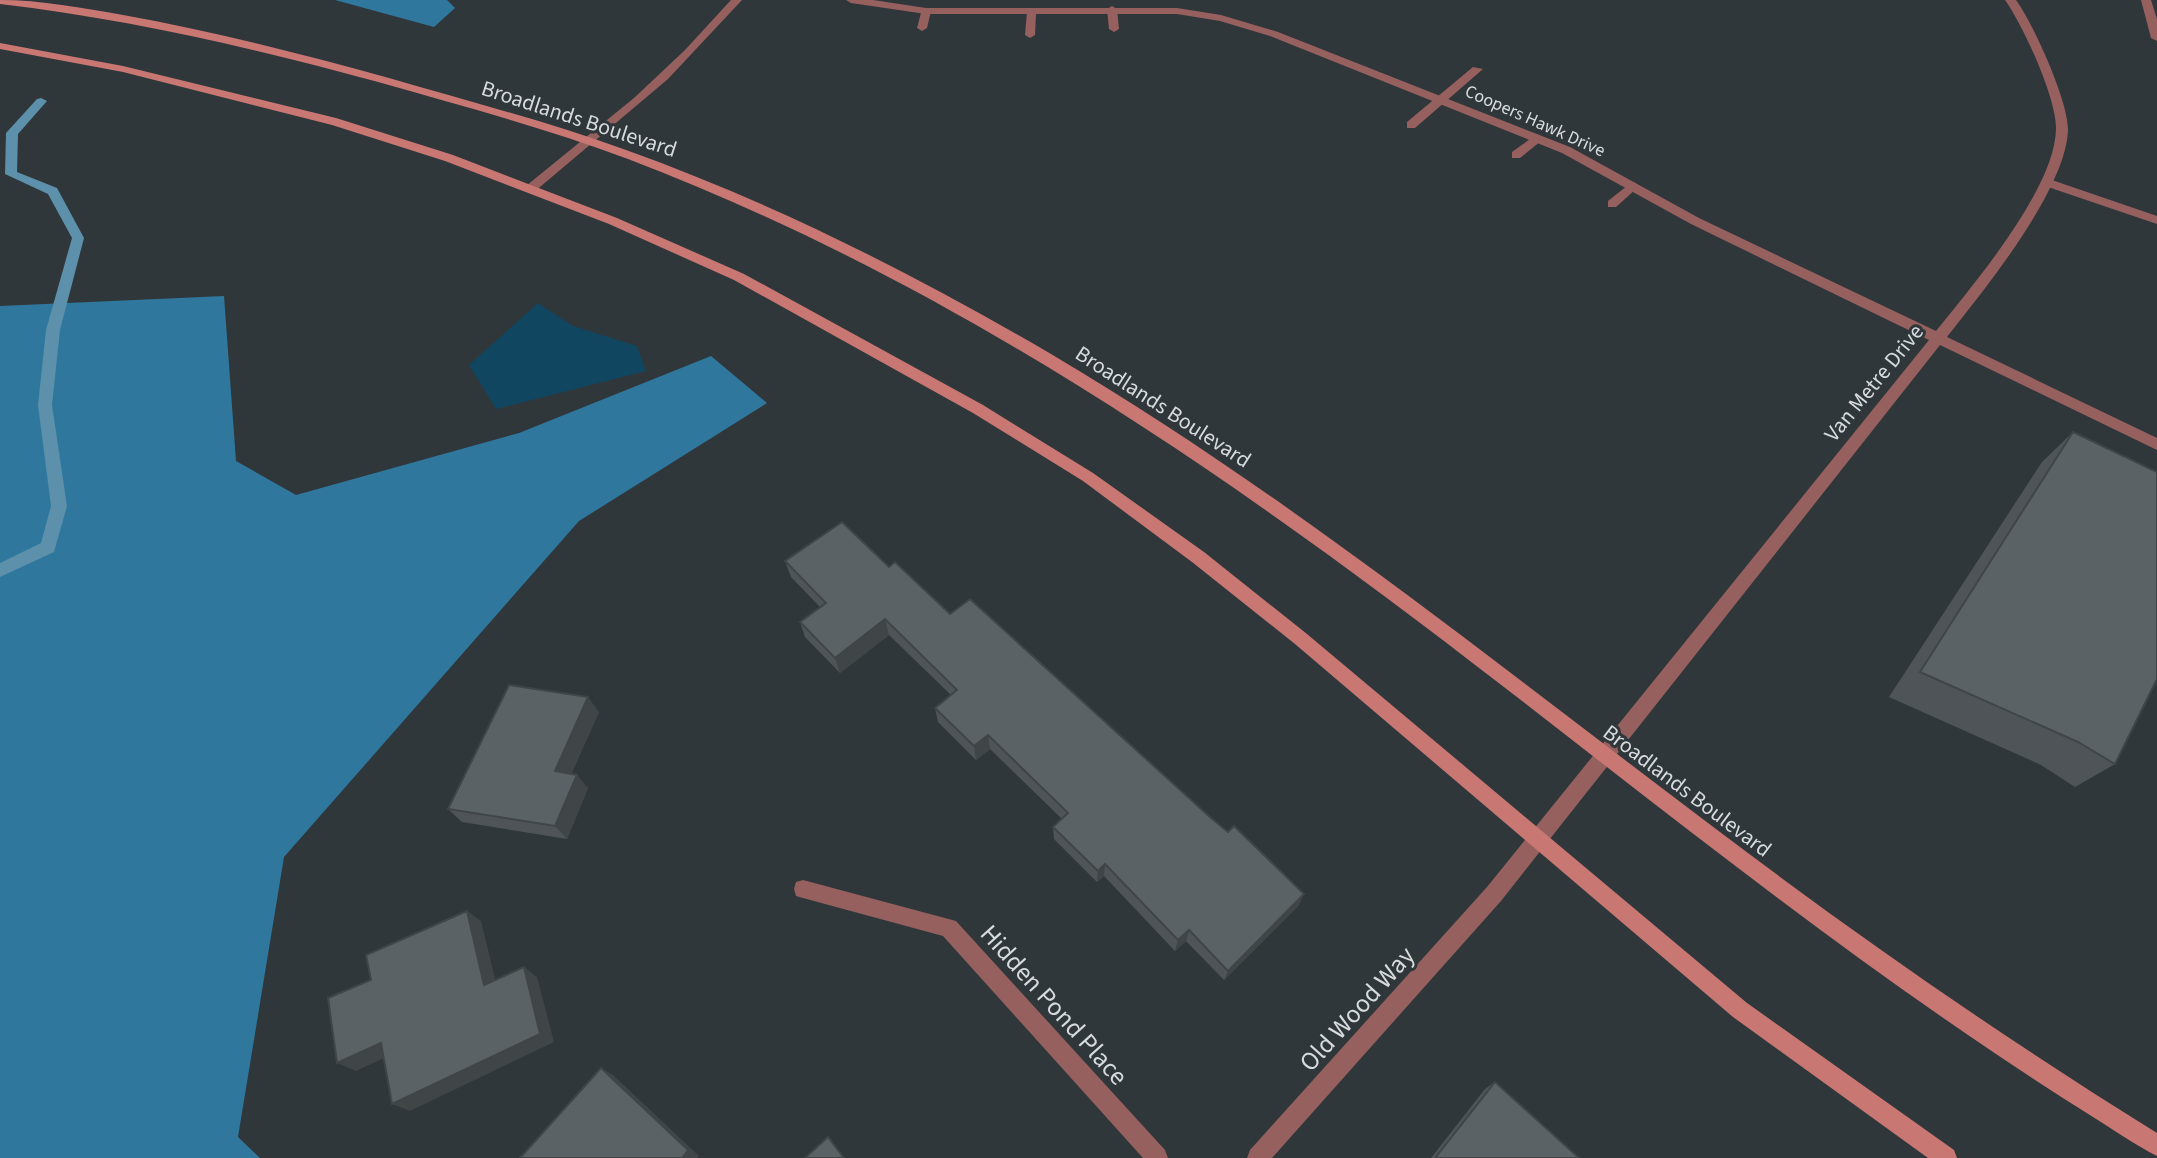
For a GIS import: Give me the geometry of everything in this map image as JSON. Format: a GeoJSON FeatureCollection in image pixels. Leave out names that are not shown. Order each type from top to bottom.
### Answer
{"type":"FeatureCollection","features":[{"type":"Feature","properties":{"kind":"main road","name":"Broadlands Boulevard"},"geometry":{"type":"LineString","coordinates":[[0,1],[120,17],[323,64],[590,143],[657,165],[836,245],[923,288],[1119,402],[1258,495],[1466,647],[1841,937],[2056,1085],[2157,1145]]}},
{"type":"Feature","properties":{"kind":"main road"},"geometry":{"type":"LineString","coordinates":[[0,46],[123,69],[336,122],[449,158],[613,221],[739,277],[978,409],[1088,477],[1301,639],[1740,1010],[1946,1158]]}},
{"type":"Feature","properties":{"kind":"street"},"geometry":{"type":"LineString","coordinates":[[530,189],[590,143],[673,70],[737,0]]}},
{"type":"Feature","properties":{"kind":"street","name":"Coopers Hawk Drive"},"geometry":{"type":"LineString","coordinates":[[851,0],[926,11],[1031,14],[1112,9],[1177,11],[1221,18],[1274,34],[1537,138],[1937,339],[2157,444]]}},
{"type":"Feature","properties":{"kind":"street","name":"Van Metre Drive"},"geometry":{"type":"LineString","coordinates":[[1537,839],[1606,758],[1975,292],[2046,182],[2062,131],[2048,78],[2022,14],[2010,0]]}},
{"type":"Feature","properties":{"kind":"street"},"geometry":{"type":"LineString","coordinates":[[2146,0],[2157,38]]}},
{"type":"Feature","properties":{"kind":"street"},"geometry":{"type":"LineString","coordinates":[[1112,9],[1114,29]]}},
{"type":"Feature","properties":{"kind":"street"},"geometry":{"type":"LineString","coordinates":[[922,28],[926,11]]}},
{"type":"Feature","properties":{"kind":"street"},"geometry":{"type":"LineString","coordinates":[[1030,35],[1031,14]]}},
{"type":"Feature","properties":{"kind":"street"},"geometry":{"type":"LineString","coordinates":[[1411,125],[1477,69]]}},
{"type":"Feature","properties":{"kind":"street"},"geometry":{"type":"LineString","coordinates":[[1516,155],[1537,138]]}},
{"type":"Feature","properties":{"kind":"street"},"geometry":{"type":"LineString","coordinates":[[2046,182],[2157,220]]}},
{"type":"Feature","properties":{"kind":"street"},"geometry":{"type":"LineString","coordinates":[[1612,204],[1632,186]]}},
{"type":"Feature","properties":{"kind":"street","name":"Old Wood Way"},"geometry":{"type":"LineString","coordinates":[[1258,1158],[1494,894],[1537,839]]}},
{"type":"Feature","properties":{"kind":"street","name":"Hidden Pond Place"},"geometry":{"type":"LineString","coordinates":[[803,889],[949,928],[1157,1158]]}},
{"type":"Feature","properties":{"kind":"shaded area"},"geometry":{"type":"Polygon","coordinates":[[[335,0],[447,0],[455,8],[434,27],[335,0]]]}},
{"type":"Feature","properties":{"kind":"shaded area"},"geometry":{"type":"Polygon","coordinates":[[[224,296],[236,461],[296,495],[519,433],[711,356],[767,403],[579,521],[284,857],[238,1137],[260,1158],[0,1158],[0,306],[224,296]]]}},
{"type":"Feature","properties":{"kind":"shaded area"},"geometry":{"type":"Polygon","coordinates":[[[538,303],[573,326],[637,346],[646,371],[496,409],[469,365],[538,303]]]}},
{"type":"Feature","properties":{"kind":"building"},"geometry":{"type":"Polygon","coordinates":[[[2073,432],[2157,472],[2157,679],[2115,764],[2078,742],[1920,672],[2073,432]]]}},
{"type":"Feature","properties":{"kind":"building"},"geometry":{"type":"Polygon","coordinates":[[[842,522],[889,567],[895,562],[950,614],[970,599],[1211,818],[1228,832],[1234,826],[1304,894],[1228,971],[1189,930],[1178,940],[1105,864],[1098,871],[1053,827],[1068,813],[988,735],[974,746],[935,708],[957,690],[885,619],[835,658],[800,622],[826,603],[785,561],[842,522]]]}},
{"type":"Feature","properties":{"kind":"building"},"geometry":{"type":"Polygon","coordinates":[[[509,685],[588,697],[555,771],[577,775],[555,826],[448,809],[509,685]]]}},
{"type":"Feature","properties":{"kind":"building"},"geometry":{"type":"Polygon","coordinates":[[[467,911],[484,985],[524,967],[540,1034],[392,1104],[381,1043],[337,1063],[328,998],[371,980],[366,955],[467,911]]]}},
{"type":"Feature","properties":{"kind":"building"},"geometry":{"type":"Polygon","coordinates":[[[601,1068],[688,1150],[682,1158],[520,1158],[601,1068]]]}},
{"type":"Feature","properties":{"kind":"building"},"geometry":{"type":"Polygon","coordinates":[[[1495,1082],[1579,1158],[1437,1158],[1495,1082]]]}},
{"type":"Feature","properties":{"kind":"building"},"geometry":{"type":"Polygon","coordinates":[[[828,1137],[844,1158],[805,1158],[828,1137]]]}},
{"type":"Feature","properties":{"kind":"waterway"},"geometry":{"type":"LineString","coordinates":[[0,570],[48,547],[59,506],[45,405],[53,330],[78,238],[53,191],[11,174],[12,133],[41,101]]}}]}
